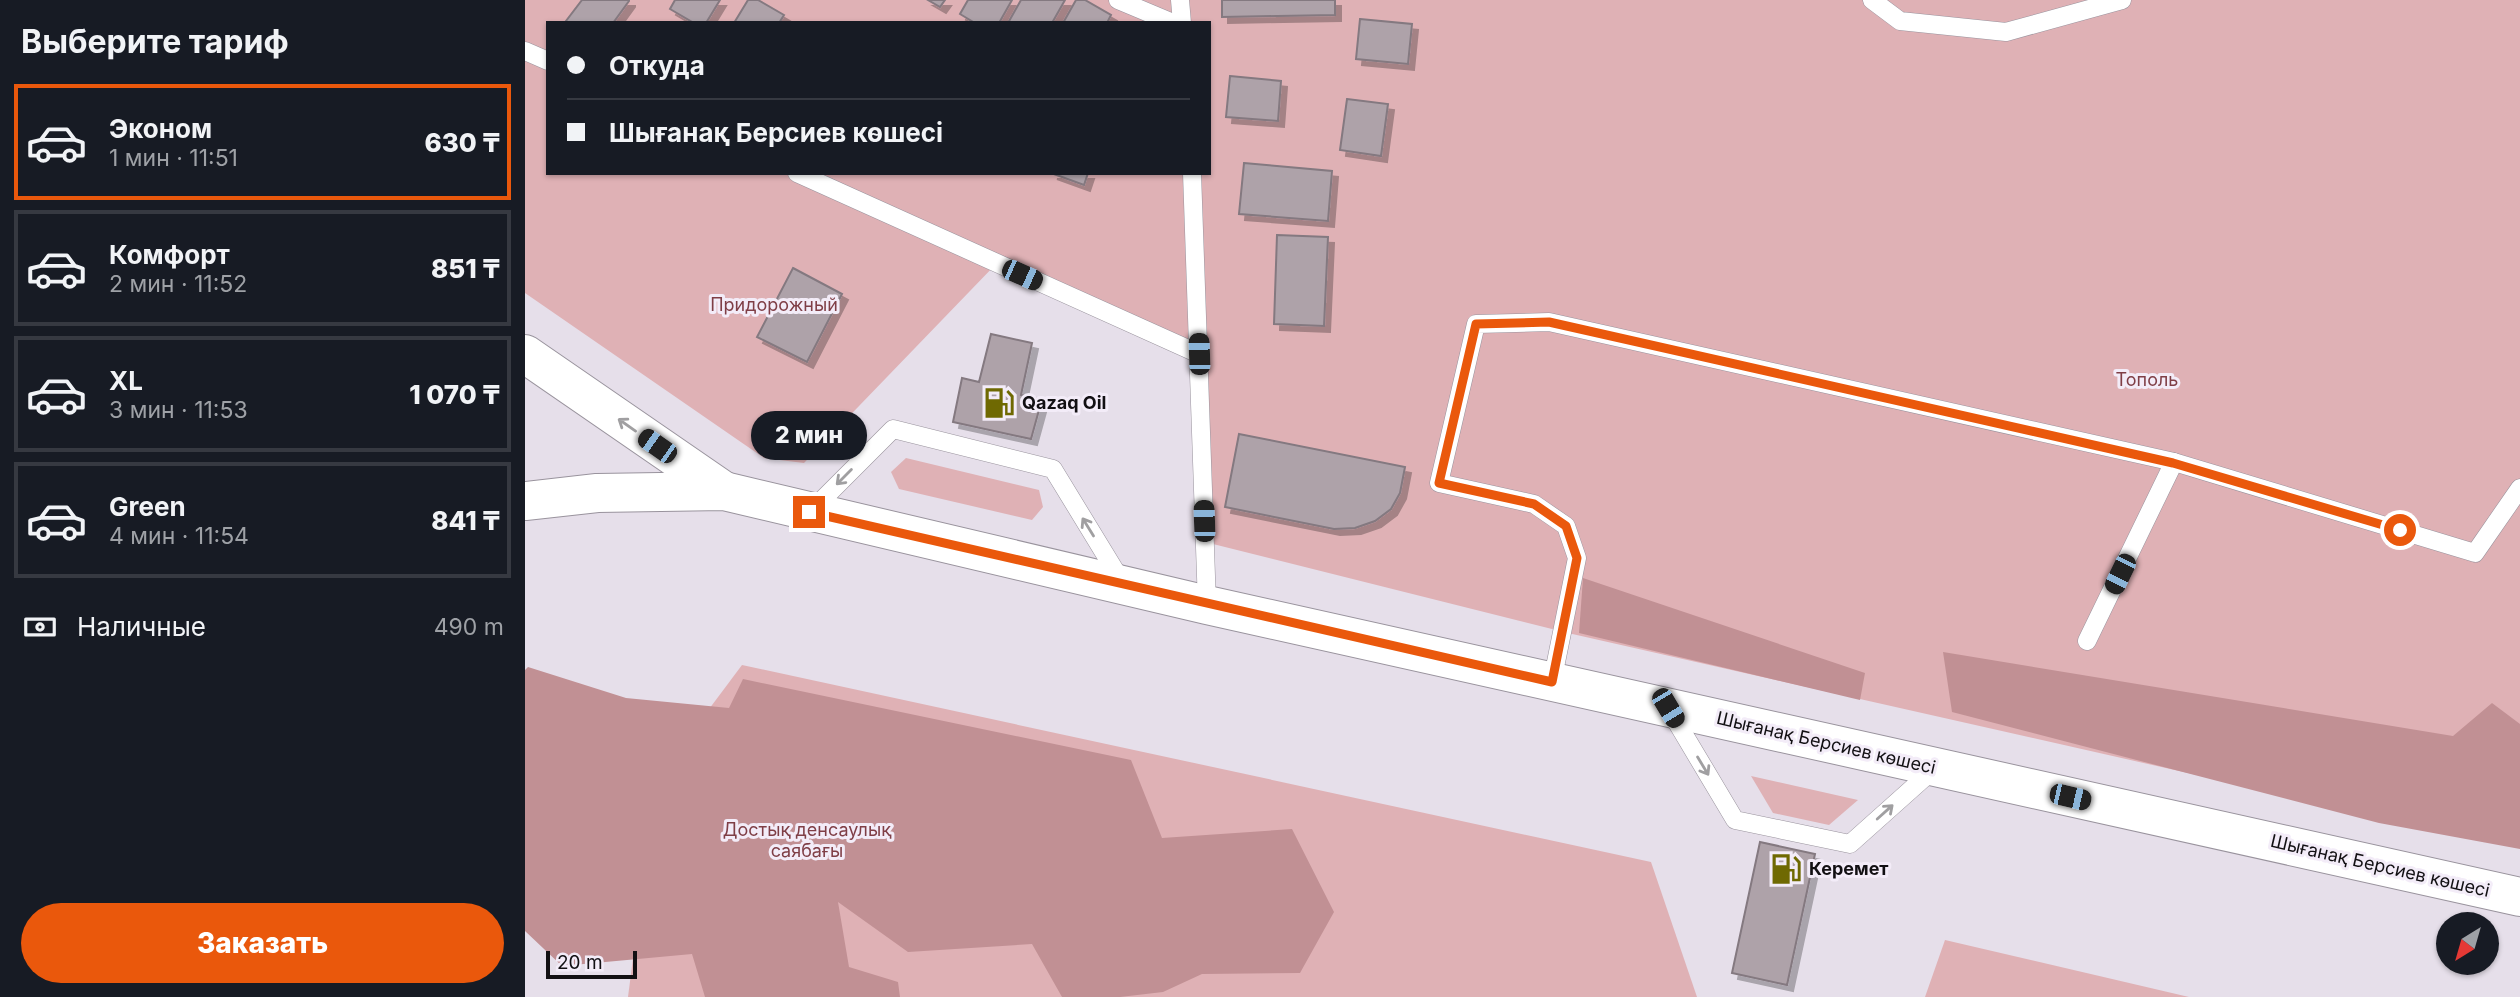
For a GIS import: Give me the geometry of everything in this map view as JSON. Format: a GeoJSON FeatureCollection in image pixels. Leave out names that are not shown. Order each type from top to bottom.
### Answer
{"type":"FeatureCollection","features":[{"type":"Feature","properties":{"kind":"main road"},"geometry":{"type":"LineString","coordinates":[[525,354],[724,491]]}},
{"type":"Feature","properties":{"kind":"main road"},"geometry":{"type":"LineString","coordinates":[[525,501],[597,493],[724,491]]}},
{"type":"Feature","properties":{"kind":"main road","name":"Шығанақ Берсиев көшесі"},"geometry":{"type":"LineString","coordinates":[[724,491],[1207,605],[2520,897]]}},
{"type":"Feature","properties":{"kind":"lane"},"geometry":{"type":"LineString","coordinates":[[1118,0],[1168,21]]}},
{"type":"Feature","properties":{"kind":"lane"},"geometry":{"type":"LineString","coordinates":[[1180,0],[1182,21]]}},
{"type":"Feature","properties":{"kind":"lane"},"geometry":{"type":"LineString","coordinates":[[1872,0],[1900,21],[2006,32],[2122,0]]}},
{"type":"Feature","properties":{"kind":"lane"},"geometry":{"type":"LineString","coordinates":[[525,51],[546,60]]}},
{"type":"Feature","properties":{"kind":"lane"},"geometry":{"type":"LineString","coordinates":[[801,175],[1199,354]]}},
{"type":"Feature","properties":{"kind":"lane"},"geometry":{"type":"LineString","coordinates":[[1192,175],[1207,605]]}},
{"type":"Feature","properties":{"kind":"lane"},"geometry":{"type":"LineString","coordinates":[[1552,682],[1577,558],[1566,526],[1534,504],[1439,483],[1476,324],[1549,322],[2173,463],[2475,553],[2520,488]]}},
{"type":"Feature","properties":{"kind":"lane"},"geometry":{"type":"LineString","coordinates":[[809,512],[893,429],[1053,469],[1124,585]]}},
{"type":"Feature","properties":{"kind":"lane"},"geometry":{"type":"LineString","coordinates":[[2087,641],[2173,463]]}},
{"type":"Feature","properties":{"kind":"lane"},"geometry":{"type":"LineString","coordinates":[[1668,708],[1735,820],[1850,844],[1935,767]]}},
{"type":"Feature","properties":{"kind":"green space","name":"Тополь"},"geometry":{"type":"Polygon","coordinates":[[[525,0],[2520,0],[2520,848],[1568,633],[1213,544],[1198,359],[997,263],[804,463],[764,458],[525,293],[525,0]]]}},
{"type":"Feature","properties":{"kind":"green space"},"geometry":{"type":"Polygon","coordinates":[[[906,458],[1039,490],[1043,507],[1032,520],[899,489],[891,472],[906,458]]]}},
{"type":"Feature","properties":{"kind":"green space"},"geometry":{"type":"Polygon","coordinates":[[[1583,578],[1865,673],[1860,700],[1579,633],[1583,578]]]}},
{"type":"Feature","properties":{"kind":"green space"},"geometry":{"type":"Polygon","coordinates":[[[1943,652],[2453,736],[2492,703],[2520,724],[2520,849],[2379,823],[1952,712],[1943,652]]]}},
{"type":"Feature","properties":{"kind":"green space","name":"Достық денсаулық саябағы"},"geometry":{"type":"Polygon","coordinates":[[[742,665],[1651,862],[1697,997],[628,997],[656,780],[742,665]]]}},
{"type":"Feature","properties":{"kind":"green space","name":"Достық денсаулық саябағы"},"geometry":{"type":"Polygon","coordinates":[[[528,667],[626,698],[729,708],[743,679],[1131,760],[1162,838],[1292,829],[1334,912],[1300,973],[1202,974],[1163,992],[1120,997],[1062,997],[1032,944],[908,952],[838,902],[849,967],[898,982],[900,997],[705,997],[692,954],[562,966],[525,931],[525,670],[528,667]]]}},
{"type":"Feature","properties":{"kind":"green space"},"geometry":{"type":"Polygon","coordinates":[[[1751,776],[1858,800],[1829,825],[1773,813],[1751,776]]]}},
{"type":"Feature","properties":{"kind":"green space"},"geometry":{"type":"Polygon","coordinates":[[[1945,940],[2189,997],[1925,997],[1945,940]]]}},
{"type":"Feature","properties":{"kind":"building"},"geometry":{"type":"Polygon","coordinates":[[[582,0],[629,0],[614,21],[566,21],[582,0]]]}},
{"type":"Feature","properties":{"kind":"building"},"geometry":{"type":"Polygon","coordinates":[[[675,0],[720,0],[707,21],[691,21],[670,9],[675,0]]]}},
{"type":"Feature","properties":{"kind":"building"},"geometry":{"type":"Polygon","coordinates":[[[748,0],[758,0],[784,15],[780,21],[735,21],[748,0]]]}},
{"type":"Feature","properties":{"kind":"building"},"geometry":{"type":"Polygon","coordinates":[[[928,0],[945,0],[940,7],[928,0]]]}},
{"type":"Feature","properties":{"kind":"building"},"geometry":{"type":"Polygon","coordinates":[[[968,0],[1012,0],[1000,21],[972,21],[960,14],[968,0]]]}},
{"type":"Feature","properties":{"kind":"building"},"geometry":{"type":"Polygon","coordinates":[[[1021,0],[1065,0],[1053,21],[1009,21],[1021,0]]]}},
{"type":"Feature","properties":{"kind":"building"},"geometry":{"type":"Polygon","coordinates":[[[1076,0],[1085,0],[1111,15],[1108,21],[1064,21],[1076,0]]]}},
{"type":"Feature","properties":{"kind":"building"},"geometry":{"type":"Polygon","coordinates":[[[1222,0],[1335,0],[1335,15],[1222,17],[1222,0]]]}},
{"type":"Feature","properties":{"kind":"building"},"geometry":{"type":"Polygon","coordinates":[[[1360,19],[1412,24],[1408,64],[1356,59],[1360,19]]]}},
{"type":"Feature","properties":{"kind":"building"},"geometry":{"type":"Polygon","coordinates":[[[1230,76],[1281,81],[1278,121],[1226,117],[1230,76]]]}},
{"type":"Feature","properties":{"kind":"building"},"geometry":{"type":"Polygon","coordinates":[[[1347,99],[1388,104],[1381,156],[1340,150],[1347,99]]]}},
{"type":"Feature","properties":{"kind":"building"},"geometry":{"type":"Polygon","coordinates":[[[1244,163],[1332,171],[1328,221],[1239,214],[1244,163]]]}},
{"type":"Feature","properties":{"kind":"building"},"geometry":{"type":"Polygon","coordinates":[[[1056,175],[1087,175],[1084,185],[1056,175]]]}},
{"type":"Feature","properties":{"kind":"building"},"geometry":{"type":"Polygon","coordinates":[[[1277,235],[1328,237],[1324,326],[1274,324],[1277,235]]]}},
{"type":"Feature","properties":{"kind":"building"},"geometry":{"type":"Polygon","coordinates":[[[793,268],[842,294],[807,362],[757,337],[793,268]]]}},
{"type":"Feature","properties":{"kind":"building"},"geometry":{"type":"Polygon","coordinates":[[[991,334],[1032,343],[1021,395],[1042,399],[1031,439],[953,422],[962,378],[979,382],[991,334]]]}},
{"type":"Feature","properties":{"kind":"building"},"geometry":{"type":"Polygon","coordinates":[[[1239,434],[1405,467],[1400,493],[1391,509],[1375,521],[1355,528],[1334,529],[1225,507],[1239,434]]]}},
{"type":"Feature","properties":{"kind":"building"},"geometry":{"type":"Polygon","coordinates":[[[1760,842],[1815,854],[1787,985],[1732,973],[1760,842]]]}},
{"type":"Feature","properties":{"kind":"place","name":"Qazaq Oil"},"geometry":{"type":"Point","coordinates":[999,403]}},
{"type":"Feature","properties":{"kind":"place","name":"Керемет"},"geometry":{"type":"Point","coordinates":[1786,869]}},
{"type":"Feature","properties":{"kind":"route"},"geometry":{"type":"LineString","coordinates":[[809,512],[1552,682],[1577,558],[1566,526],[1534,504],[1439,483],[1476,324],[1549,322],[2173,463],[2400,530]]}},
{"type":"Feature","properties":{"kind":"park label","name":"Придорожный"},"geometry":{"type":"Point","coordinates":[774,305]}}]}
